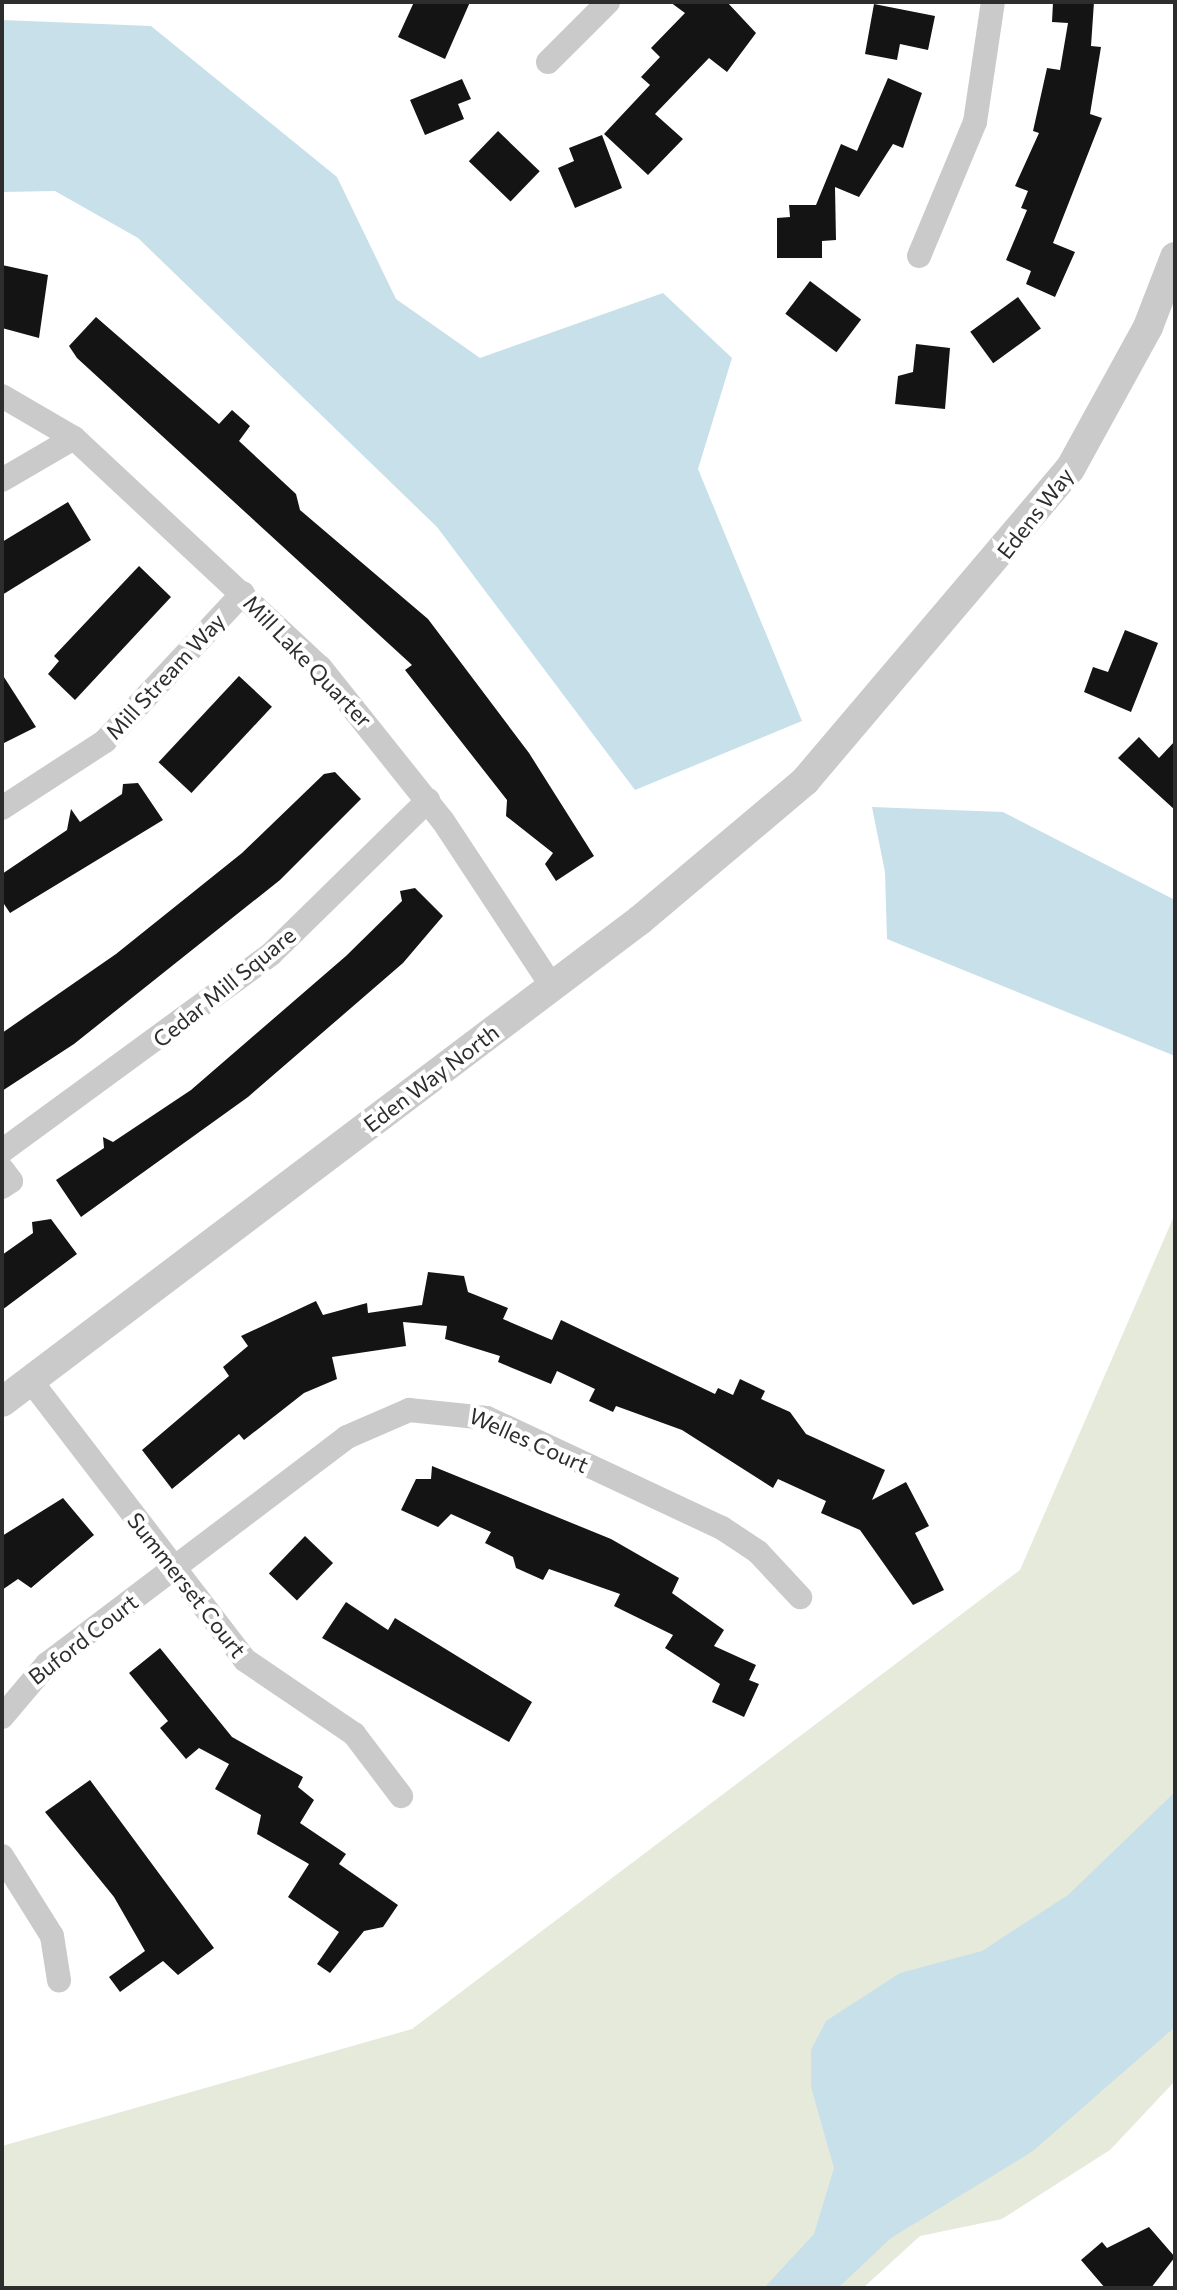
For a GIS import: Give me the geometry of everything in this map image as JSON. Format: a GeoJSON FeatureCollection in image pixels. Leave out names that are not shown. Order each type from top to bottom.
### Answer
{"type":"FeatureCollection","features":[{"type":"Feature","properties":{"kind":"street"},"geometry":{"type":"LineString","coordinates":[[548,62],[608,2]]}},
{"type":"Feature","properties":{"kind":"street"},"geometry":{"type":"LineString","coordinates":[[919,256],[975,122],[993,2]]}},
{"type":"Feature","properties":{"kind":"street","name":"Edens Way"},"geometry":{"type":"LineString","coordinates":[[845,737],[1070,469],[1148,327],[1175,257]]}},
{"type":"Feature","properties":{"kind":"street","name":"Mill Lake Quarter"},"geometry":{"type":"LineString","coordinates":[[2,396],[74,438],[320,667],[428,800],[552,986]]}},
{"type":"Feature","properties":{"kind":"street"},"geometry":{"type":"LineString","coordinates":[[2,480],[74,438]]}},
{"type":"Feature","properties":{"kind":"street","name":"Mill Stream Way"},"geometry":{"type":"LineString","coordinates":[[2,808],[105,741],[243,593]]}},
{"type":"Feature","properties":{"kind":"street","name":"Eden Way North"},"geometry":{"type":"LineString","coordinates":[[2,1402],[748,834],[845,737]]}},
{"type":"Feature","properties":{"kind":"street","name":"Cedar Mill Square"},"geometry":{"type":"LineString","coordinates":[[2,1151],[271,954],[428,800]]}},
{"type":"Feature","properties":{"kind":"street"},"geometry":{"type":"LineString","coordinates":[[2,1169],[11,1181],[2,1187]]}},
{"type":"Feature","properties":{"kind":"street","name":"Summerset Court"},"geometry":{"type":"LineString","coordinates":[[31,1381],[245,1660],[354,1734],[401,1796]]}},
{"type":"Feature","properties":{"kind":"street","name":"Welles Court"},"geometry":{"type":"LineString","coordinates":[[173,1570],[372,1422],[409,1410],[464,1410],[722,1528],[758,1552],[800,1597]]}},
{"type":"Feature","properties":{"kind":"street","name":"Buford Court"},"geometry":{"type":"LineString","coordinates":[[2,1717],[28,1681],[173,1570]]}},
{"type":"Feature","properties":{"kind":"street"},"geometry":{"type":"LineString","coordinates":[[2,1856],[49,1929],[59,1980]]}},
{"type":"Feature","properties":{"kind":"shaded area"},"geometry":{"type":"Polygon","coordinates":[[[1175,1214],[1175,2081],[1110,2150],[1002,2219],[920,2236],[863,2288],[2,2288],[2,2146],[412,2029],[1020,1570],[1175,1214]]]}},
{"type":"Feature","properties":{"kind":"water"},"geometry":{"type":"Polygon","coordinates":[[[2,20],[151,26],[337,177],[396,299],[480,358],[663,293],[732,358],[698,469],[802,721],[635,790],[437,527],[138,238],[55,191],[2,192],[2,20]]]}},
{"type":"Feature","properties":{"kind":"water"},"geometry":{"type":"Polygon","coordinates":[[[872,807],[1003,812],[1175,900],[1175,1056],[887,939],[885,872],[872,807]]]}},
{"type":"Feature","properties":{"kind":"water"},"geometry":{"type":"Polygon","coordinates":[[[1175,1792],[1175,2027],[1033,2151],[891,2238],[838,2288],[764,2288],[814,2234],[834,2168],[811,2087],[811,2050],[826,2021],[900,1973],[982,1951],[1068,1895],[1175,1792]]]}},
{"type":"Feature","properties":{"kind":"building"},"geometry":{"type":"Polygon","coordinates":[[[414,2],[470,2],[445,59],[398,37],[414,2]]]}},
{"type":"Feature","properties":{"kind":"building"},"geometry":{"type":"Polygon","coordinates":[[[670,2],[727,2],[756,33],[727,72],[709,58],[655,114],[683,139],[648,175],[604,134],[650,85],[641,77],[660,57],[651,48],[685,13],[670,2]]]}},
{"type":"Feature","properties":{"kind":"building"},"geometry":{"type":"Polygon","coordinates":[[[1053,2],[1094,2],[1091,46],[1101,47],[1090,114],[1102,118],[1053,243],[1075,252],[1055,297],[1026,284],[1031,271],[1006,260],[1027,210],[1021,208],[1028,191],[1015,186],[1039,133],[1033,131],[1047,68],[1060,70],[1068,23],[1052,22],[1053,2]]]}},
{"type":"Feature","properties":{"kind":"building"},"geometry":{"type":"Polygon","coordinates":[[[874,4],[935,16],[928,50],[900,44],[897,60],[865,54],[874,4]]]}},
{"type":"Feature","properties":{"kind":"building"},"geometry":{"type":"Polygon","coordinates":[[[888,78],[922,93],[903,148],[893,144],[859,197],[835,187],[836,240],[822,241],[822,258],[777,258],[777,218],[790,217],[789,205],[816,205],[841,144],[857,151],[888,78]]]}},
{"type":"Feature","properties":{"kind":"building"},"geometry":{"type":"Polygon","coordinates":[[[462,79],[471,99],[458,104],[464,119],[425,135],[410,100],[462,79]]]}},
{"type":"Feature","properties":{"kind":"building"},"geometry":{"type":"Polygon","coordinates":[[[498,131],[540,171],[511,202],[469,161],[498,131]]]}},
{"type":"Feature","properties":{"kind":"building"},"geometry":{"type":"Polygon","coordinates":[[[602,135],[622,188],[575,208],[558,168],[574,161],[569,148],[602,135]]]}},
{"type":"Feature","properties":{"kind":"building"},"geometry":{"type":"Polygon","coordinates":[[[2,265],[48,275],[39,338],[2,328],[2,265]]]}},
{"type":"Feature","properties":{"kind":"building"},"geometry":{"type":"Polygon","coordinates":[[[810,281],[861,320],[836,352],[785,314],[810,281]]]}},
{"type":"Feature","properties":{"kind":"building"},"geometry":{"type":"Polygon","coordinates":[[[1018,297],[1041,329],[993,363],[970,332],[1018,297]]]}},
{"type":"Feature","properties":{"kind":"building"},"geometry":{"type":"Polygon","coordinates":[[[96,317],[219,424],[232,410],[250,426],[239,441],[296,494],[300,510],[428,619],[529,753],[594,856],[556,881],[545,864],[553,853],[506,816],[507,800],[405,670],[412,665],[77,358],[69,346],[96,317]]]}},
{"type":"Feature","properties":{"kind":"building"},"geometry":{"type":"Polygon","coordinates":[[[916,344],[950,348],[945,409],[895,404],[898,376],[913,372],[916,344]]]}},
{"type":"Feature","properties":{"kind":"building"},"geometry":{"type":"Polygon","coordinates":[[[68,502],[91,540],[2,595],[2,542],[68,502]]]}},
{"type":"Feature","properties":{"kind":"building"},"geometry":{"type":"Polygon","coordinates":[[[139,566],[171,597],[75,700],[48,674],[59,661],[54,656],[139,566]]]}},
{"type":"Feature","properties":{"kind":"building"},"geometry":{"type":"Polygon","coordinates":[[[1125,630],[1158,643],[1131,712],[1084,692],[1093,667],[1108,672],[1125,630]]]}},
{"type":"Feature","properties":{"kind":"building"},"geometry":{"type":"Polygon","coordinates":[[[2,674],[36,727],[2,744],[2,674]]]}},
{"type":"Feature","properties":{"kind":"building"},"geometry":{"type":"Polygon","coordinates":[[[239,676],[272,707],[191,793],[159,762],[239,676]]]}},
{"type":"Feature","properties":{"kind":"building"},"geometry":{"type":"Polygon","coordinates":[[[1139,737],[1159,758],[1175,741],[1175,810],[1118,758],[1139,737]]]}},
{"type":"Feature","properties":{"kind":"building"},"geometry":{"type":"Polygon","coordinates":[[[335,772],[361,799],[280,880],[74,1044],[2,1091],[2,1033],[116,954],[242,853],[324,774],[335,772]]]}},
{"type":"Feature","properties":{"kind":"building"},"geometry":{"type":"Polygon","coordinates":[[[138,783],[163,820],[10,913],[2,901],[2,874],[67,830],[71,809],[80,822],[122,794],[123,784],[138,783]]]}},
{"type":"Feature","properties":{"kind":"building"},"geometry":{"type":"Polygon","coordinates":[[[415,888],[443,916],[403,963],[248,1097],[81,1217],[56,1180],[104,1148],[103,1137],[113,1142],[191,1090],[346,956],[402,901],[400,891],[415,888]]]}},
{"type":"Feature","properties":{"kind":"building"},"geometry":{"type":"Polygon","coordinates":[[[51,1219],[77,1254],[2,1310],[2,1255],[33,1233],[32,1222],[51,1219]]]}},
{"type":"Feature","properties":{"kind":"building"},"geometry":{"type":"Polygon","coordinates":[[[428,1272],[464,1276],[468,1292],[508,1308],[503,1319],[552,1340],[561,1320],[715,1394],[718,1388],[733,1395],[740,1379],[765,1391],[761,1399],[790,1412],[806,1434],[885,1470],[872,1500],[906,1482],[929,1526],[915,1533],[944,1590],[913,1605],[860,1530],[821,1513],[826,1501],[778,1479],[773,1488],[682,1430],[616,1406],[613,1412],[589,1401],[595,1389],[557,1371],[551,1384],[498,1362],[500,1356],[445,1339],[447,1326],[403,1322],[406,1346],[332,1357],[337,1379],[304,1393],[244,1440],[239,1434],[172,1489],[142,1450],[229,1376],[223,1367],[248,1346],[241,1336],[316,1301],[323,1315],[367,1303],[368,1313],[422,1305],[428,1272]]]}},
{"type":"Feature","properties":{"kind":"building"},"geometry":{"type":"Polygon","coordinates":[[[432,1466],[611,1539],[679,1578],[672,1593],[724,1630],[714,1646],[756,1665],[749,1680],[759,1684],[744,1717],[712,1702],[720,1684],[665,1648],[673,1635],[614,1606],[620,1594],[549,1569],[543,1580],[516,1568],[513,1557],[485,1543],[491,1532],[451,1514],[438,1527],[401,1510],[416,1479],[431,1479],[432,1466]]]}},
{"type":"Feature","properties":{"kind":"building"},"geometry":{"type":"Polygon","coordinates":[[[63,1498],[94,1535],[31,1588],[18,1579],[2,1590],[2,1536],[63,1498]]]}},
{"type":"Feature","properties":{"kind":"building"},"geometry":{"type":"Polygon","coordinates":[[[305,1536],[333,1563],[297,1600],[269,1573],[305,1536]]]}},
{"type":"Feature","properties":{"kind":"building"},"geometry":{"type":"Polygon","coordinates":[[[346,1602],[388,1630],[395,1618],[532,1702],[509,1742],[322,1638],[346,1602]]]}},
{"type":"Feature","properties":{"kind":"building"},"geometry":{"type":"Polygon","coordinates":[[[160,1648],[232,1737],[303,1777],[298,1787],[314,1800],[300,1823],[346,1854],[339,1864],[398,1905],[383,1927],[364,1931],[330,1973],[317,1964],[339,1932],[288,1897],[309,1864],[257,1834],[261,1815],[215,1789],[229,1764],[199,1748],[186,1759],[160,1728],[168,1721],[129,1673],[160,1648]]]}},
{"type":"Feature","properties":{"kind":"building"},"geometry":{"type":"Polygon","coordinates":[[[90,1780],[214,1948],[178,1975],[163,1961],[120,1992],[109,1977],[145,1951],[114,1897],[45,1812],[90,1780]]]}},
{"type":"Feature","properties":{"kind":"building"},"geometry":{"type":"Polygon","coordinates":[[[1149,2227],[1175,2257],[1151,2288],[1105,2288],[1081,2260],[1102,2242],[1107,2248],[1149,2227]]]}}]}
